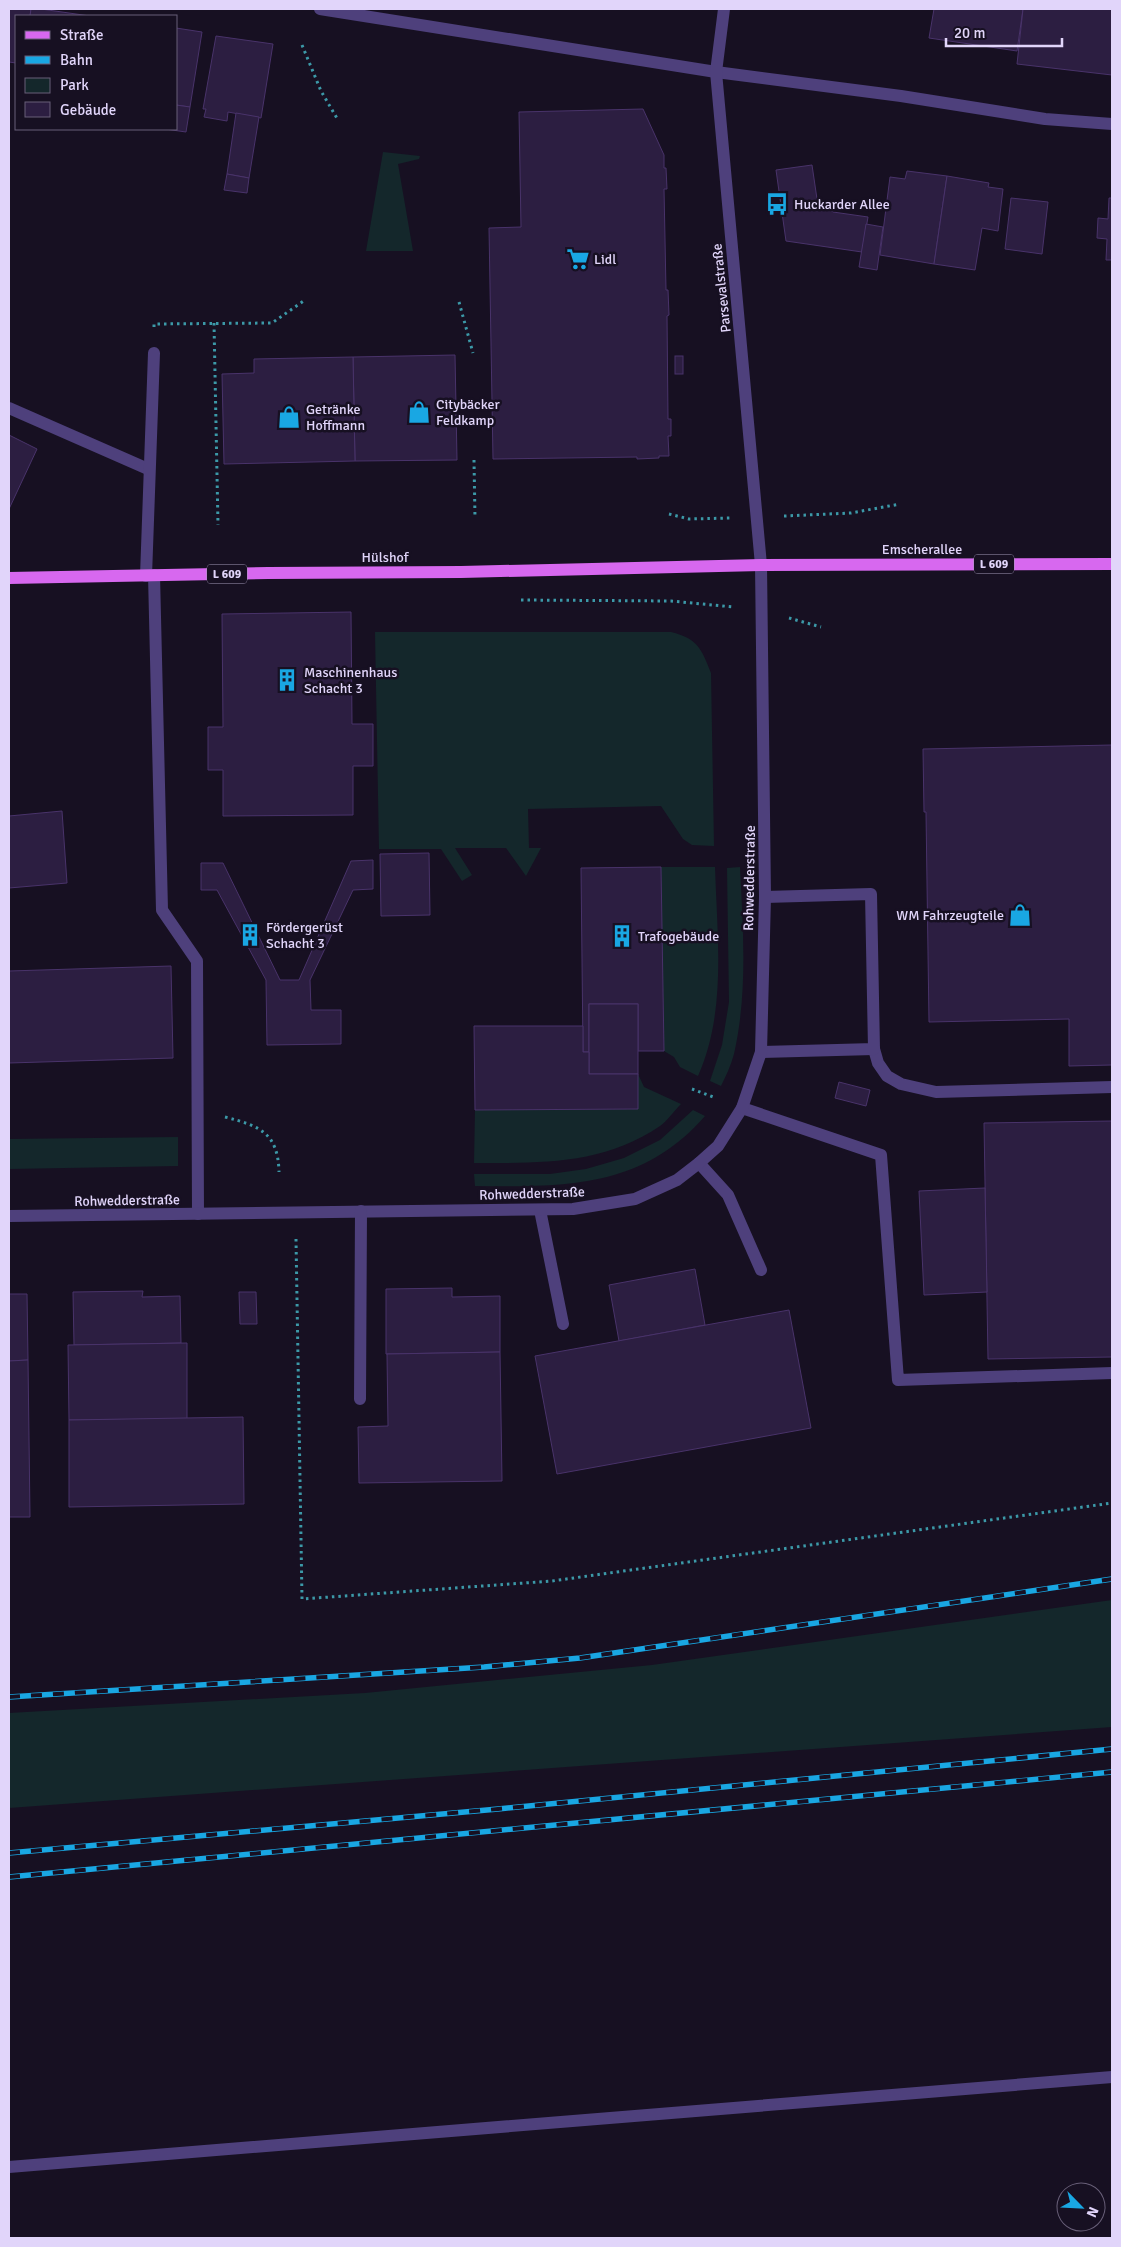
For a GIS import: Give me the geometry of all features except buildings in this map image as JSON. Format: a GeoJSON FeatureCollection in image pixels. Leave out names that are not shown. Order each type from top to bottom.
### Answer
{"type":"FeatureCollection","features":[{"type":"Feature","properties":{"kind":"main road","name":"Emscherallee"},"geometry":{"type":"LineString","coordinates":[[761,565],[1112,564]]}},
{"type":"Feature","properties":{"kind":"main road","name":"Hülshof"},"geometry":{"type":"LineString","coordinates":[[9,578],[470,572],[761,565]]}},
{"type":"Feature","properties":{"kind":"street"},"geometry":{"type":"LineString","coordinates":[[320,9],[716,72],[901,96],[1045,119],[1112,124]]}},
{"type":"Feature","properties":{"kind":"street","name":"Parsevalstraße"},"geometry":{"type":"LineString","coordinates":[[724,9],[716,72],[761,565]]}},
{"type":"Feature","properties":{"kind":"street"},"geometry":{"type":"LineString","coordinates":[[154,353],[148,469],[162,910],[197,961],[198,1214]]}},
{"type":"Feature","properties":{"kind":"street"},"geometry":{"type":"LineString","coordinates":[[9,408],[148,469]]}},
{"type":"Feature","properties":{"kind":"street","name":"Rohwedderstraße"},"geometry":{"type":"LineString","coordinates":[[9,1216],[573,1209],[635,1199],[677,1180],[718,1146],[742,1108],[760,1052],[765,897],[761,565]]}},
{"type":"Feature","properties":{"kind":"street"},"geometry":{"type":"LineString","coordinates":[[765,897],[871,894],[874,1049],[878,1063],[887,1076],[901,1084],[936,1092],[1112,1087]]}},
{"type":"Feature","properties":{"kind":"street"},"geometry":{"type":"LineString","coordinates":[[760,1052],[874,1049]]}},
{"type":"Feature","properties":{"kind":"street"},"geometry":{"type":"LineString","coordinates":[[742,1108],[881,1155],[898,1380],[1112,1373]]}},
{"type":"Feature","properties":{"kind":"street"},"geometry":{"type":"LineString","coordinates":[[698,1163],[728,1195],[761,1270]]}},
{"type":"Feature","properties":{"kind":"street"},"geometry":{"type":"LineString","coordinates":[[540,1210],[563,1324]]}},
{"type":"Feature","properties":{"kind":"street"},"geometry":{"type":"LineString","coordinates":[[360,1211],[360,1399]]}},
{"type":"Feature","properties":{"kind":"street"},"geometry":{"type":"LineString","coordinates":[[9,2167],[1112,2077]]}},
{"type":"Feature","properties":{"kind":"path"},"geometry":{"type":"LineString","coordinates":[[302,45],[321,90],[338,120]]}},
{"type":"Feature","properties":{"kind":"path"},"geometry":{"type":"LineString","coordinates":[[154,353],[154,324],[272,323],[304,300]]}},
{"type":"Feature","properties":{"kind":"path"},"geometry":{"type":"LineString","coordinates":[[460,302],[473,353]]}},
{"type":"Feature","properties":{"kind":"path"},"geometry":{"type":"LineString","coordinates":[[214,323],[218,525]]}},
{"type":"Feature","properties":{"kind":"path"},"geometry":{"type":"LineString","coordinates":[[474,460],[476,518]]}},
{"type":"Feature","properties":{"kind":"path"},"geometry":{"type":"LineString","coordinates":[[514,600],[671,600],[762,610],[821,627]]}},
{"type":"Feature","properties":{"kind":"path"},"geometry":{"type":"LineString","coordinates":[[198,1115],[218,1115],[235,1119],[264,1132],[274,1142],[278,1154],[279,1172]]}},
{"type":"Feature","properties":{"kind":"path"},"geometry":{"type":"LineString","coordinates":[[295,1212],[302,1599],[552,1582],[1112,1503]]}},
{"type":"Feature","properties":{"kind":"green space"},"geometry":{"type":"Polygon","coordinates":[[[383,152],[420,156],[419,159],[398,164],[413,251],[366,251],[383,152]]]}},
{"type":"Feature","properties":{"kind":"green space"},"geometry":{"type":"Polygon","coordinates":[[[375,632],[671,632],[693,641],[701,651],[711,673],[714,846],[692,845],[683,839],[661,806],[528,809],[529,848],[541,848],[526,876],[506,848],[455,848],[472,875],[462,881],[441,849],[379,849],[375,632]]]}},
{"type":"Feature","properties":{"kind":"green space"},"geometry":{"type":"Polygon","coordinates":[[[661,867],[715,867],[718,946],[717,1000],[707,1051],[698,1076],[680,1067],[674,1057],[664,1051],[661,867]]]}},
{"type":"Feature","properties":{"kind":"green space"},"geometry":{"type":"Polygon","coordinates":[[[740,867],[743,984],[734,1054],[721,1086],[710,1081],[722,1045],[729,1002],[727,868],[740,867]]]}},
{"type":"Feature","properties":{"kind":"green space"},"geometry":{"type":"Polygon","coordinates":[[[638,1074],[644,1087],[681,1104],[663,1124],[638,1139],[594,1155],[570,1159],[523,1163],[474,1163],[475,1110],[638,1109],[638,1074]]]}},
{"type":"Feature","properties":{"kind":"green space"},"geometry":{"type":"Polygon","coordinates":[[[693,1110],[705,1116],[681,1140],[655,1158],[628,1170],[599,1179],[570,1184],[475,1186],[474,1174],[550,1174],[586,1169],[624,1158],[660,1140],[693,1110]]]}},
{"type":"Feature","properties":{"kind":"green space"},"geometry":{"type":"Polygon","coordinates":[[[178,1137],[178,1166],[9,1169],[9,1139],[178,1137]]]}},
{"type":"Feature","properties":{"kind":"green space"},"geometry":{"type":"Polygon","coordinates":[[[1112,1600],[1112,1727],[9,1808],[9,1713],[365,1693],[652,1665],[1112,1600]]]}},
{"type":"Feature","properties":{"kind":"railway"},"geometry":{"type":"LineString","coordinates":[[9,1697],[484,1667],[580,1658],[1112,1579]]}},
{"type":"Feature","properties":{"kind":"railway"},"geometry":{"type":"LineString","coordinates":[[9,1853],[498,1809],[1112,1749]]}},
{"type":"Feature","properties":{"kind":"railway"},"geometry":{"type":"LineString","coordinates":[[9,1877],[1112,1772]]}},
{"type":"Feature","properties":{"kind":"place","name":"Huckarder Allee"},"geometry":{"type":"Point","coordinates":[777,204]}},
{"type":"Feature","properties":{"kind":"place","name":"Lidl"},"geometry":{"type":"Point","coordinates":[578,259]}},
{"type":"Feature","properties":{"kind":"place","name":"Citybäcker Feldkamp"},"geometry":{"type":"Point","coordinates":[419,412]}},
{"type":"Feature","properties":{"kind":"place","name":"Getränke Hoffmann"},"geometry":{"type":"Point","coordinates":[289,417]}},
{"type":"Feature","properties":{"kind":"place","name":"Maschinenhaus Schacht 3"},"geometry":{"type":"Point","coordinates":[287,680]}},
{"type":"Feature","properties":{"kind":"place","name":"WM Fahrzeugteile"},"geometry":{"type":"Point","coordinates":[1020,915]}},
{"type":"Feature","properties":{"kind":"place","name":"Fördergerüst Schacht 3"},"geometry":{"type":"Point","coordinates":[250,935]}},
{"type":"Feature","properties":{"kind":"place","name":"Trafogebäude"},"geometry":{"type":"Point","coordinates":[622,936]}}]}
